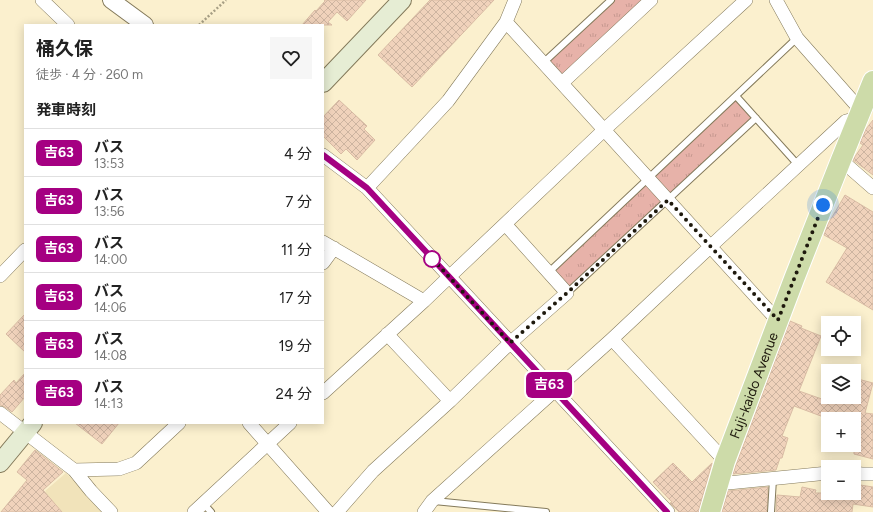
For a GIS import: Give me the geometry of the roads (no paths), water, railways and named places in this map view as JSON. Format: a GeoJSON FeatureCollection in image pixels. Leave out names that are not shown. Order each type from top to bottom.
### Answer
{"type":"FeatureCollection","features":[{"type":"Feature","properties":{"kind":"main road"},"geometry":{"type":"LineString","coordinates":[[324,82],[402,0]]}},
{"type":"Feature","properties":{"kind":"main road","name":"Fuji-kaido Avenue"},"geometry":{"type":"LineString","coordinates":[[710,512],[725,461],[778,320],[873,81]]}},
{"type":"Feature","properties":{"kind":"main road"},"geometry":{"type":"LineString","coordinates":[[0,463],[29,427]]}},
{"type":"Feature","properties":{"kind":"street"},"geometry":{"type":"LineString","coordinates":[[42,0],[67,24]]}},
{"type":"Feature","properties":{"kind":"street"},"geometry":{"type":"LineString","coordinates":[[111,0],[145,24]]}},
{"type":"Feature","properties":{"kind":"street"},"geometry":{"type":"LineString","coordinates":[[562,83],[651,0]]}},
{"type":"Feature","properties":{"kind":"street"},"geometry":{"type":"LineString","coordinates":[[324,392],[424,301],[604,130],[746,0]]}},
{"type":"Feature","properties":{"kind":"street"},"geometry":{"type":"LineString","coordinates":[[424,512],[432,501],[612,340],[846,121],[858,118],[857,106],[797,38],[776,0]]}},
{"type":"Feature","properties":{"kind":"street"},"geometry":{"type":"LineString","coordinates":[[367,188],[448,101],[506,22],[513,1]]}},
{"type":"Feature","properties":{"kind":"street"},"geometry":{"type":"LineString","coordinates":[[506,22],[778,320]]}},
{"type":"Feature","properties":{"kind":"street"},"geometry":{"type":"LineString","coordinates":[[324,157],[367,188],[668,512]]}},
{"type":"Feature","properties":{"kind":"street"},"geometry":{"type":"LineString","coordinates":[[841,160],[873,188]]}},
{"type":"Feature","properties":{"kind":"street"},"geometry":{"type":"LineString","coordinates":[[337,512],[373,471],[450,401],[510,343],[567,293],[504,224]]}},
{"type":"Feature","properties":{"kind":"street"},"geometry":{"type":"LineString","coordinates":[[324,260],[329,245],[424,301]]}},
{"type":"Feature","properties":{"kind":"street"},"geometry":{"type":"LineString","coordinates":[[0,276],[24,251]]}},
{"type":"Feature","properties":{"kind":"street"},"geometry":{"type":"LineString","coordinates":[[387,334],[450,401]]}},
{"type":"Feature","properties":{"kind":"street"},"geometry":{"type":"LineString","coordinates":[[612,340],[725,461]]}},
{"type":"Feature","properties":{"kind":"street"},"geometry":{"type":"LineString","coordinates":[[0,413],[29,427],[74,470],[111,512]]}},
{"type":"Feature","properties":{"kind":"street"},"geometry":{"type":"LineString","coordinates":[[74,470],[119,469],[136,463],[178,424]]}},
{"type":"Feature","properties":{"kind":"street"},"geometry":{"type":"LineString","coordinates":[[250,424],[328,512]]}},
{"type":"Feature","properties":{"kind":"street"},"geometry":{"type":"LineString","coordinates":[[203,509],[289,424]]}},
{"type":"Feature","properties":{"kind":"street"},"geometry":{"type":"LineString","coordinates":[[718,484],[821,474]]}},
{"type":"Feature","properties":{"kind":"street"},"geometry":{"type":"LineString","coordinates":[[861,474],[873,474]]}},
{"type":"Feature","properties":{"kind":"lane"},"geometry":{"type":"LineString","coordinates":[[543,63],[611,0]]}},
{"type":"Feature","properties":{"kind":"lane"},"geometry":{"type":"LineString","coordinates":[[549,272],[797,38]]}},
{"type":"Feature","properties":{"kind":"lane"},"geometry":{"type":"LineString","coordinates":[[736,96],[799,166]]}},
{"type":"Feature","properties":{"kind":"lane"},"geometry":{"type":"LineString","coordinates":[[567,293],[756,118]]}},
{"type":"Feature","properties":{"kind":"lane"},"geometry":{"type":"LineString","coordinates":[[771,512],[773,479]]}},
{"type":"Feature","properties":{"kind":"lane"},"geometry":{"type":"LineString","coordinates":[[432,501],[546,512]]}}]}
